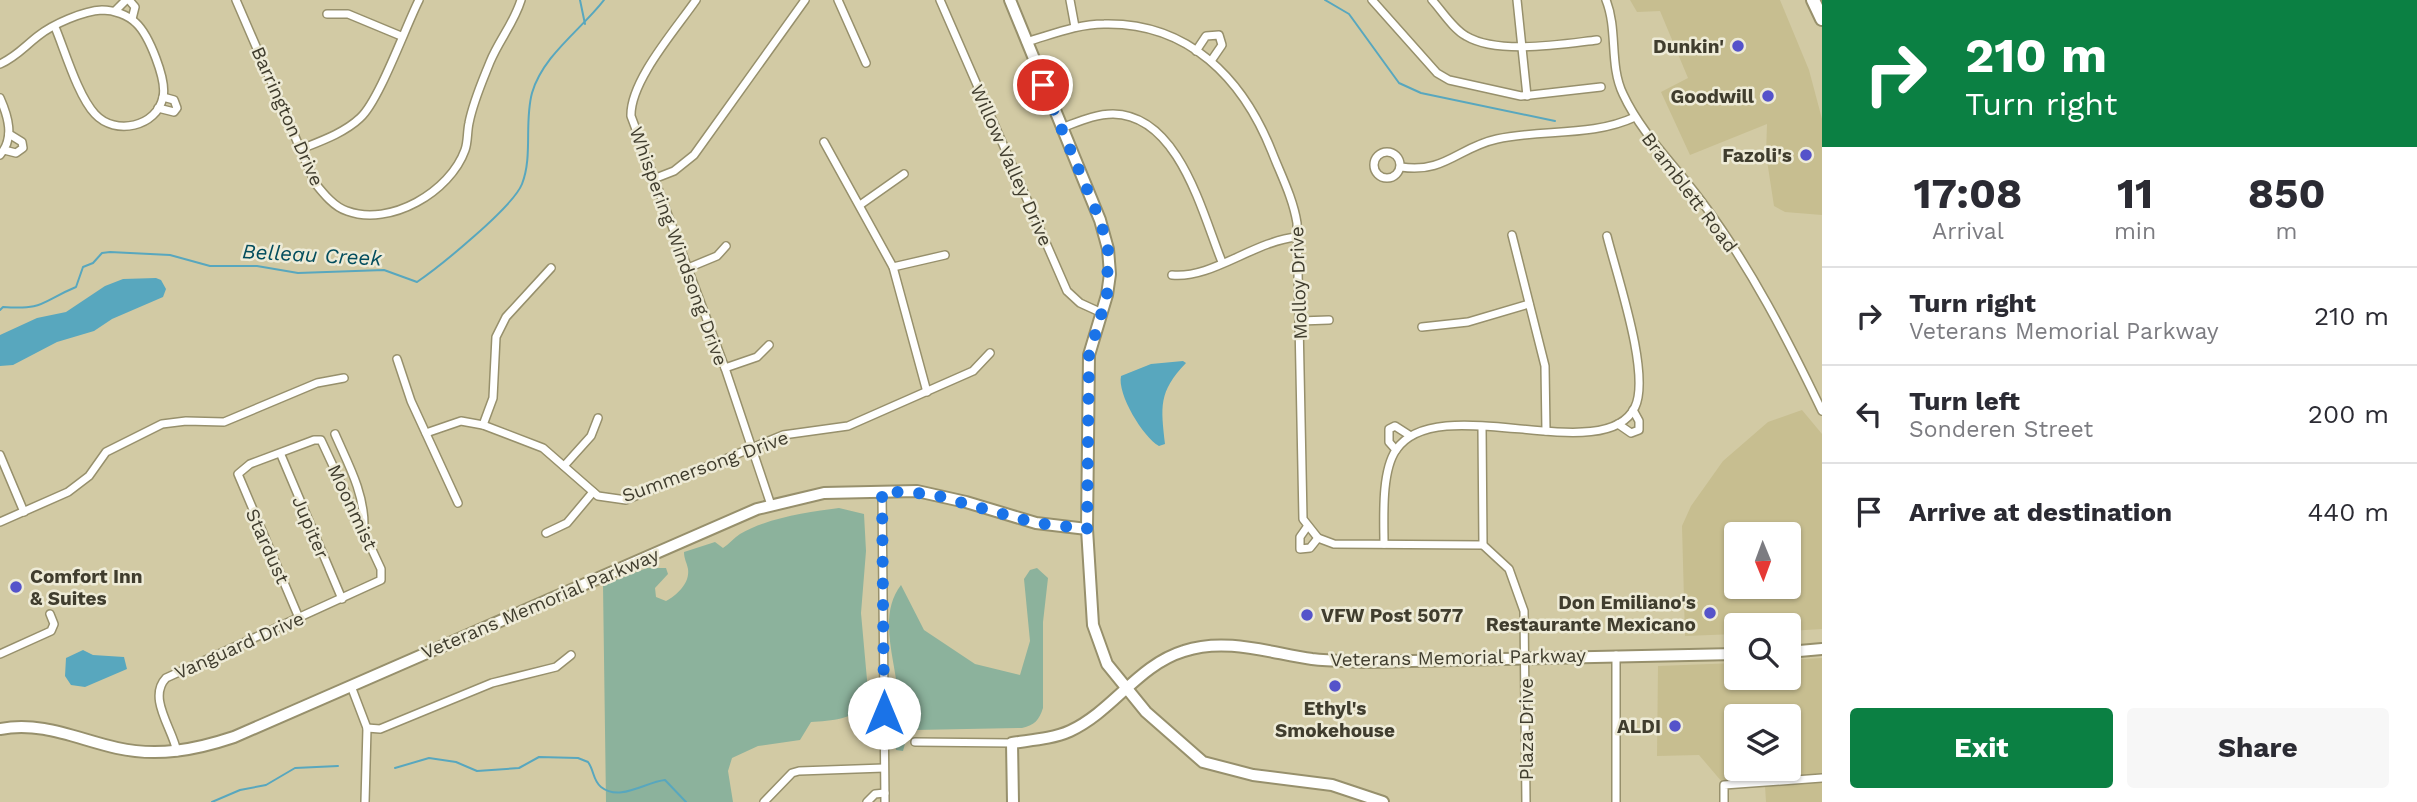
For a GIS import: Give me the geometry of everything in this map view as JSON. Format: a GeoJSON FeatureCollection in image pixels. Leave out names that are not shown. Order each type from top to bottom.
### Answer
{"type":"FeatureCollection","features":[{"type":"Feature","properties":{"kind":"main road"},"geometry":{"type":"LineString","coordinates":[[1813,0],[1822,19]]}},
{"type":"Feature","properties":{"kind":"street"},"geometry":{"type":"LineString","coordinates":[[115,11],[128,0],[135,7],[132,19]]}},
{"type":"Feature","properties":{"kind":"street","name":"Barrington Drive"},"geometry":{"type":"LineString","coordinates":[[236,0],[315,183],[344,211],[370,216],[397,211],[427,194],[451,174],[466,149],[477,94],[494,51],[514,22],[521,0]]}},
{"type":"Feature","properties":{"kind":"street"},"geometry":{"type":"LineString","coordinates":[[301,149],[337,133],[360,118],[372,103],[419,0]]}},
{"type":"Feature","properties":{"kind":"street","name":"Whispering Windsong Drive"},"geometry":{"type":"LineString","coordinates":[[696,0],[630,100],[631,116],[725,368],[771,505]]}},
{"type":"Feature","properties":{"kind":"street"},"geometry":{"type":"LineString","coordinates":[[656,178],[674,171],[694,155],[805,0]]}},
{"type":"Feature","properties":{"kind":"street"},"geometry":{"type":"LineString","coordinates":[[838,0],[866,63]]}},
{"type":"Feature","properties":{"kind":"street","name":"Willow Valley Drive"},"geometry":{"type":"LineString","coordinates":[[940,0],[1067,291],[1080,303],[1102,313]]}},
{"type":"Feature","properties":{"kind":"street"},"geometry":{"type":"LineString","coordinates":[[1010,0],[1100,220],[1108,248],[1110,274],[1089,355],[1087,529],[1093,625],[1107,664],[1125,690],[1203,762],[1253,775],[1332,785],[1383,802]]}},
{"type":"Feature","properties":{"kind":"street"},"geometry":{"type":"LineString","coordinates":[[1070,0],[1075,27]]}},
{"type":"Feature","properties":{"kind":"street"},"geometry":{"type":"LineString","coordinates":[[1372,0],[1443,77],[1527,96],[1601,88]]}},
{"type":"Feature","properties":{"kind":"street"},"geometry":{"type":"LineString","coordinates":[[1432,0],[1468,38],[1522,48],[1597,40]]}},
{"type":"Feature","properties":{"kind":"street"},"geometry":{"type":"LineString","coordinates":[[1517,0],[1527,96]]}},
{"type":"Feature","properties":{"kind":"street","name":"Bramblett Road"},"geometry":{"type":"LineString","coordinates":[[1606,0],[1610,12],[1616,74],[1635,117],[1732,246],[1822,411]]}},
{"type":"Feature","properties":{"kind":"street"},"geometry":{"type":"LineString","coordinates":[[0,64],[15,58],[39,35],[55,27],[87,13],[115,11],[132,19],[144,34],[160,71],[163,97],[158,108],[140,124],[126,127],[106,122],[88,103],[55,27]]}},
{"type":"Feature","properties":{"kind":"street"},"geometry":{"type":"LineString","coordinates":[[327,15],[348,14],[401,36]]}},
{"type":"Feature","properties":{"kind":"street","name":"Molloy Drive"},"geometry":{"type":"LineString","coordinates":[[1025,42],[1075,27],[1105,24],[1155,31],[1211,61],[1242,92],[1255,113],[1294,208],[1297,237],[1300,508],[1307,527],[1300,537],[1300,549],[1310,548],[1318,538],[1334,544],[1483,545]]}},
{"type":"Feature","properties":{"kind":"street"},"geometry":{"type":"LineString","coordinates":[[1196,51],[1206,36],[1219,35],[1222,45],[1211,61]]}},
{"type":"Feature","properties":{"kind":"street"},"geometry":{"type":"LineString","coordinates":[[158,108],[167,112],[177,108],[174,100],[163,97]]}},
{"type":"Feature","properties":{"kind":"street"},"geometry":{"type":"LineString","coordinates":[[0,98],[9,122],[9,134],[2,153],[16,153],[23,148],[22,142],[9,134]]}},
{"type":"Feature","properties":{"kind":"street"},"geometry":{"type":"LineString","coordinates":[[1061,128],[1094,117],[1115,114],[1133,118],[1156,131],[1181,162],[1222,262]]}},
{"type":"Feature","properties":{"kind":"street"},"geometry":{"type":"LineString","coordinates":[[1401,167],[1435,167],[1493,139],[1602,128],[1635,117]]}},
{"type":"Feature","properties":{"kind":"street"},"geometry":{"type":"LineString","coordinates":[[824,142],[893,267],[927,391]]}},
{"type":"Feature","properties":{"kind":"street"},"geometry":{"type":"LineString","coordinates":[[860,205],[904,174]]}},
{"type":"Feature","properties":{"kind":"street"},"geometry":{"type":"LineString","coordinates":[[1512,236],[1545,366],[1546,431]]}},
{"type":"Feature","properties":{"kind":"street"},"geometry":{"type":"LineString","coordinates":[[1384,544],[1383,507],[1396,450],[1409,435],[1424,429],[1482,427],[1546,431],[1603,430],[1618,424],[1633,410],[1638,393],[1636,353],[1607,236]]}},
{"type":"Feature","properties":{"kind":"street"},"geometry":{"type":"LineString","coordinates":[[1172,275],[1186,277],[1280,239],[1297,237]]}},
{"type":"Feature","properties":{"kind":"street"},"geometry":{"type":"LineString","coordinates":[[688,268],[717,256],[726,246]]}},
{"type":"Feature","properties":{"kind":"street"},"geometry":{"type":"LineString","coordinates":[[893,267],[945,255]]}},
{"type":"Feature","properties":{"kind":"street"},"geometry":{"type":"LineString","coordinates":[[483,425],[493,398],[496,337],[506,317],[551,268]]}},
{"type":"Feature","properties":{"kind":"street"},"geometry":{"type":"LineString","coordinates":[[1422,327],[1468,322],[1529,304]]}},
{"type":"Feature","properties":{"kind":"street"},"geometry":{"type":"LineString","coordinates":[[1300,321],[1329,320]]}},
{"type":"Feature","properties":{"kind":"street"},"geometry":{"type":"LineString","coordinates":[[725,368],[757,357],[769,345]]}},
{"type":"Feature","properties":{"kind":"street","name":"Summersong Drive"},"geometry":{"type":"LineString","coordinates":[[426,433],[461,421],[483,425],[531,441],[593,492],[610,499],[626,500],[783,435],[848,426],[974,372],[990,353]]}},
{"type":"Feature","properties":{"kind":"street"},"geometry":{"type":"LineString","coordinates":[[397,359],[401,378],[458,503]]}},
{"type":"Feature","properties":{"kind":"street"},"geometry":{"type":"LineString","coordinates":[[0,522],[68,492],[89,476],[106,452],[162,424],[186,421],[224,422],[317,383],[344,378]]}},
{"type":"Feature","properties":{"kind":"street"},"geometry":{"type":"LineString","coordinates":[[1618,424],[1631,433],[1639,430],[1633,410]]}},
{"type":"Feature","properties":{"kind":"street"},"geometry":{"type":"LineString","coordinates":[[564,466],[591,436],[598,418]]}},
{"type":"Feature","properties":{"kind":"street"},"geometry":{"type":"LineString","coordinates":[[1396,450],[1389,442],[1389,429],[1395,426],[1409,435]]}},
{"type":"Feature","properties":{"kind":"street"},"geometry":{"type":"LineString","coordinates":[[1482,427],[1483,545],[1503,562],[1521,598],[1525,657]]}},
{"type":"Feature","properties":{"kind":"street"},"geometry":{"type":"LineString","coordinates":[[335,434],[362,496],[364,529]]}},
{"type":"Feature","properties":{"kind":"street","name":"Moonmist"},"geometry":{"type":"LineString","coordinates":[[281,455],[314,440],[321,440],[383,575]]}},
{"type":"Feature","properties":{"kind":"street"},"geometry":{"type":"LineString","coordinates":[[0,455],[24,512]]}},
{"type":"Feature","properties":{"kind":"street","name":"Stardust"},"geometry":{"type":"LineString","coordinates":[[281,455],[250,464],[238,474],[299,618]]}},
{"type":"Feature","properties":{"kind":"street","name":"Jupiter"},"geometry":{"type":"LineString","coordinates":[[281,455],[342,600]]}},
{"type":"Feature","properties":{"kind":"street"},"geometry":{"type":"LineString","coordinates":[[867,802],[875,794],[885,798],[882,491]]}},
{"type":"Feature","properties":{"kind":"street","name":"Veterans Memorial Parkway"},"geometry":{"type":"LineString","coordinates":[[0,729],[44,728],[115,747],[177,752],[234,737],[771,505],[824,493],[882,491],[931,494],[1035,523],[1087,529]]}},
{"type":"Feature","properties":{"kind":"street"},"geometry":{"type":"LineString","coordinates":[[546,533],[567,523],[593,492]]}},
{"type":"Feature","properties":{"kind":"street"},"geometry":{"type":"LineString","coordinates":[[1307,527],[1318,538]]}},
{"type":"Feature","properties":{"kind":"street","name":"Vanguard Drive"},"geometry":{"type":"LineString","coordinates":[[177,752],[173,731],[158,699],[160,684],[177,671],[375,584],[383,575]]}},
{"type":"Feature","properties":{"kind":"street"},"geometry":{"type":"LineString","coordinates":[[0,654],[51,631],[54,624],[50,614]]}},
{"type":"Feature","properties":{"kind":"street","name":"Veterans Memorial Parkway"},"geometry":{"type":"LineString","coordinates":[[915,742],[1012,743],[1049,738],[1070,731],[1092,718],[1166,658],[1185,650],[1221,645],[1338,661],[1724,654]]}},
{"type":"Feature","properties":{"kind":"street"},"geometry":{"type":"LineString","coordinates":[[1801,651],[1822,649]]}},
{"type":"Feature","properties":{"kind":"street"},"geometry":{"type":"LineString","coordinates":[[368,728],[380,729],[492,683],[556,667],[571,655]]}},
{"type":"Feature","properties":{"kind":"street"},"geometry":{"type":"LineString","coordinates":[[1616,655],[1616,802]]}},
{"type":"Feature","properties":{"kind":"street","name":"Plaza Drive"},"geometry":{"type":"LineString","coordinates":[[1525,657],[1526,802]]}},
{"type":"Feature","properties":{"kind":"street"},"geometry":{"type":"LineString","coordinates":[[351,686],[368,728],[365,802]]}},
{"type":"Feature","properties":{"kind":"street"},"geometry":{"type":"LineString","coordinates":[[1012,743],[1013,802]]}},
{"type":"Feature","properties":{"kind":"street"},"geometry":{"type":"LineString","coordinates":[[764,802],[792,773],[799,771],[884,768]]}},
{"type":"Feature","properties":{"kind":"street"},"geometry":{"type":"LineString","coordinates":[[1724,802],[1724,785],[1822,778]]}},
{"type":"Feature","properties":{"kind":"shaded area"},"geometry":{"type":"Polygon","coordinates":[[[1630,0],[1780,0],[1809,70],[1822,119],[1822,215],[1785,212],[1774,206],[1766,154],[1767,124],[1690,155],[1661,92],[1688,78],[1660,11],[1637,12],[1630,0]]]}},
{"type":"Feature","properties":{"kind":"shaded area"},"geometry":{"type":"Polygon","coordinates":[[[1802,410],[1822,434],[1822,629],[1801,630],[1801,613],[1724,613],[1724,634],[1685,636],[1682,526],[1691,506],[1723,461],[1768,422],[1802,410]]]}},
{"type":"Feature","properties":{"kind":"shaded area"},"geometry":{"type":"Polygon","coordinates":[[[1822,658],[1822,802],[1766,802],[1765,786],[1728,789],[1699,755],[1657,756],[1658,666],[1724,663],[1724,690],[1801,690],[1801,659],[1822,658]]]}},
{"type":"Feature","properties":{"kind":"green space"},"geometry":{"type":"Polygon","coordinates":[[[839,508],[864,514],[866,551],[861,613],[869,702],[850,716],[811,722],[800,740],[758,746],[732,758],[728,771],[733,802],[606,802],[603,585],[647,568],[666,568],[668,574],[655,588],[656,597],[666,601],[678,592],[687,579],[684,552],[715,542],[723,548],[751,528],[801,514],[839,508]]]}},
{"type":"Feature","properties":{"kind":"green space"},"geometry":{"type":"Polygon","coordinates":[[[1037,568],[1048,578],[1043,622],[1043,708],[1038,719],[1022,728],[915,730],[908,733],[903,751],[896,750],[898,696],[889,625],[890,610],[901,585],[924,630],[975,664],[1020,675],[1030,641],[1024,579],[1030,570],[1037,568]]]}},
{"type":"Feature","properties":{"kind":"water"},"geometry":{"type":"Polygon","coordinates":[[[123,279],[161,280],[166,289],[163,297],[112,319],[94,331],[57,342],[13,365],[0,366],[0,335],[37,318],[66,312],[105,286],[123,279]]]}},
{"type":"Feature","properties":{"kind":"water"},"geometry":{"type":"Polygon","coordinates":[[[1186,363],[1170,383],[1163,401],[1165,444],[1159,446],[1146,434],[1127,404],[1121,376],[1151,364],[1186,363]]]}},
{"type":"Feature","properties":{"kind":"water"},"geometry":{"type":"Polygon","coordinates":[[[83,650],[93,655],[124,657],[127,669],[85,687],[71,685],[65,676],[66,658],[83,650]]]}},
{"type":"Feature","properties":{"kind":"waterway"},"geometry":{"type":"LineString","coordinates":[[580,0],[585,24]]}},
{"type":"Feature","properties":{"kind":"waterway","name":"Belleau Creek"},"geometry":{"type":"LineString","coordinates":[[0,310],[3,307],[42,304],[76,287],[83,267],[93,263],[102,253],[110,252],[170,255],[210,266],[257,266],[298,273],[384,270],[417,282],[474,236],[516,194],[525,173],[530,104],[537,79],[554,55],[604,0]]}},
{"type":"Feature","properties":{"kind":"waterway"},"geometry":{"type":"LineString","coordinates":[[1325,0],[1349,14],[1399,83],[1421,93],[1555,121]]}},
{"type":"Feature","properties":{"kind":"waterway"},"geometry":{"type":"LineString","coordinates":[[395,768],[429,758],[456,762],[477,771],[519,768],[539,757],[578,758],[588,762],[598,785],[608,791],[624,792],[665,780],[686,802]]}},
{"type":"Feature","properties":{"kind":"waterway"},"geometry":{"type":"LineString","coordinates":[[212,802],[240,790],[266,785],[295,768],[338,766]]}},
{"type":"Feature","properties":{"kind":"place","name":"Dunkin'"},"geometry":{"type":"Point","coordinates":[1738,46]}},
{"type":"Feature","properties":{"kind":"place","name":"Goodwill"},"geometry":{"type":"Point","coordinates":[1768,96]}},
{"type":"Feature","properties":{"kind":"place","name":"Fazoli's"},"geometry":{"type":"Point","coordinates":[1806,155]}},
{"type":"Feature","properties":{"kind":"place","name":"Comfort Inn & Suites"},"geometry":{"type":"Point","coordinates":[16,587]}},
{"type":"Feature","properties":{"kind":"place","name":"Don Emiliano's Restaurante Mexicano"},"geometry":{"type":"Point","coordinates":[1710,613]}},
{"type":"Feature","properties":{"kind":"place","name":"VFW Post 5077"},"geometry":{"type":"Point","coordinates":[1307,615]}},
{"type":"Feature","properties":{"kind":"place","name":"Ethyl's Smokehouse"},"geometry":{"type":"Point","coordinates":[1335,686]}},
{"type":"Feature","properties":{"kind":"place","name":"ALDI"},"geometry":{"type":"Point","coordinates":[1675,726]}},
{"type":"Feature","properties":{"kind":"route"},"geometry":{"type":"LineString","coordinates":[[884,713],[882,491],[917,491],[966,502],[1035,523],[1087,529],[1089,355],[1107,295],[1110,274],[1108,248],[1100,220],[1043,85]]}}]}
